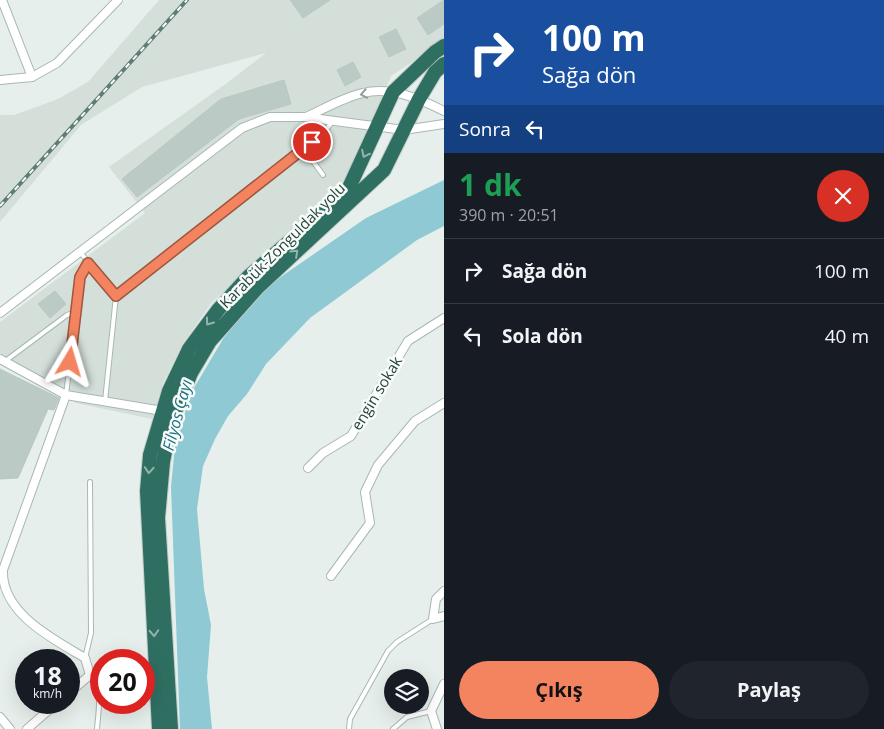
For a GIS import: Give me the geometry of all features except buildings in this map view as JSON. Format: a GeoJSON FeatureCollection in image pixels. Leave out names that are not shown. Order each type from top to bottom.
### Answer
{"type":"FeatureCollection","features":[{"type":"Feature","properties":{"kind":"highway","name":"Karabük-Zonguldak yolu"},"geometry":{"type":"LineString","coordinates":[[159,729],[147,491],[150,455],[169,391],[189,349],[218,310],[249,276],[347,192],[393,92],[435,52],[444,46]]}},
{"type":"Feature","properties":{"kind":"highway","name":"Karabük-Zonguldak yolu"},"geometry":{"type":"LineString","coordinates":[[171,729],[158,518],[163,462],[171,421],[191,373],[210,341],[258,287],[384,170],[418,99],[435,72],[444,64]]}},
{"type":"Feature","properties":{"kind":"street"},"geometry":{"type":"LineString","coordinates":[[2,0],[32,76]]}},
{"type":"Feature","properties":{"kind":"street"},"geometry":{"type":"LineString","coordinates":[[0,80],[17,80],[32,76],[57,63],[118,0]]}},
{"type":"Feature","properties":{"kind":"street"},"geometry":{"type":"LineString","coordinates":[[304,117],[363,92],[393,92],[418,99],[444,111]]}},
{"type":"Feature","properties":{"kind":"street"},"geometry":{"type":"LineString","coordinates":[[0,313],[242,128],[270,117],[304,117],[379,125],[404,130],[444,124]]}},
{"type":"Feature","properties":{"kind":"street","name":"engin sokak"},"geometry":{"type":"LineString","coordinates":[[308,468],[323,453],[351,436],[408,341],[444,318]]}},
{"type":"Feature","properties":{"kind":"street"},"geometry":{"type":"LineString","coordinates":[[2,360],[66,395],[163,412]]}},
{"type":"Feature","properties":{"kind":"street"},"geometry":{"type":"LineString","coordinates":[[66,395],[3,570],[3,593],[34,627],[84,658],[90,675],[80,684]]}},
{"type":"Feature","properties":{"kind":"street"},"geometry":{"type":"LineString","coordinates":[[331,576],[370,523],[365,492],[378,465],[415,421],[444,403]]}},
{"type":"Feature","properties":{"kind":"street"},"geometry":{"type":"LineString","coordinates":[[444,591],[436,599],[433,618],[444,616]]}},
{"type":"Feature","properties":{"kind":"street"},"geometry":{"type":"LineString","coordinates":[[436,729],[431,711],[444,684]]}},
{"type":"Feature","properties":{"kind":"street"},"geometry":{"type":"LineString","coordinates":[[27,729],[44,714]]}},
{"type":"Feature","properties":{"kind":"street"},"geometry":{"type":"LineString","coordinates":[[0,717],[10,729]]}},
{"type":"Feature","properties":{"kind":"lane"},"geometry":{"type":"LineString","coordinates":[[105,402],[116,296],[324,133],[333,120]]}},
{"type":"Feature","properties":{"kind":"lane"},"geometry":{"type":"LineString","coordinates":[[304,149],[323,175]]}},
{"type":"Feature","properties":{"kind":"lane"},"geometry":{"type":"LineString","coordinates":[[80,252],[116,296]]}},
{"type":"Feature","properties":{"kind":"lane"},"geometry":{"type":"LineString","coordinates":[[66,395],[80,277],[88,263]]}},
{"type":"Feature","properties":{"kind":"lane"},"geometry":{"type":"LineString","coordinates":[[2,360],[67,315],[76,312]]}},
{"type":"Feature","properties":{"kind":"lane"},"geometry":{"type":"LineString","coordinates":[[84,658],[91,633],[90,482]]}},
{"type":"Feature","properties":{"kind":"lane"},"geometry":{"type":"LineString","coordinates":[[349,729],[350,719],[388,651],[397,642],[433,618]]}},
{"type":"Feature","properties":{"kind":"lane"},"geometry":{"type":"LineString","coordinates":[[393,729],[407,717],[431,711]]}},
{"type":"Feature","properties":{"kind":"lane"},"geometry":{"type":"LineString","coordinates":[[97,714],[97,729]]}},
{"type":"Feature","properties":{"kind":"shaded area"},"geometry":{"type":"Polygon","coordinates":[[[159,0],[444,0],[444,41],[391,76],[355,163],[334,194],[212,302],[182,345],[163,383],[152,419],[76,403],[0,354],[0,322],[145,213],[109,167],[266,53],[142,87],[81,125],[0,222],[0,115],[14,115],[58,99],[88,82],[159,0]]]}},
{"type":"Feature","properties":{"kind":"water"},"geometry":{"type":"Polygon","coordinates":[[[444,180],[444,226],[417,240],[310,318],[266,364],[247,394],[228,416],[215,439],[203,466],[197,509],[204,589],[211,625],[207,677],[212,729],[180,729],[171,487],[175,446],[191,393],[223,339],[244,312],[272,283],[366,218],[444,180]]]}},
{"type":"Feature","properties":{"kind":"railway"},"geometry":{"type":"LineString","coordinates":[[0,206],[187,0]]}},
{"type":"Feature","properties":{"kind":"route"},"geometry":{"type":"LineString","coordinates":[[70,362],[80,277],[88,263],[116,296],[312,142]]}},
{"type":"Feature","properties":{"kind":"water label","name":"Filyos Çayı"},"geometry":{"type":"Point","coordinates":[177,415]}}]}
